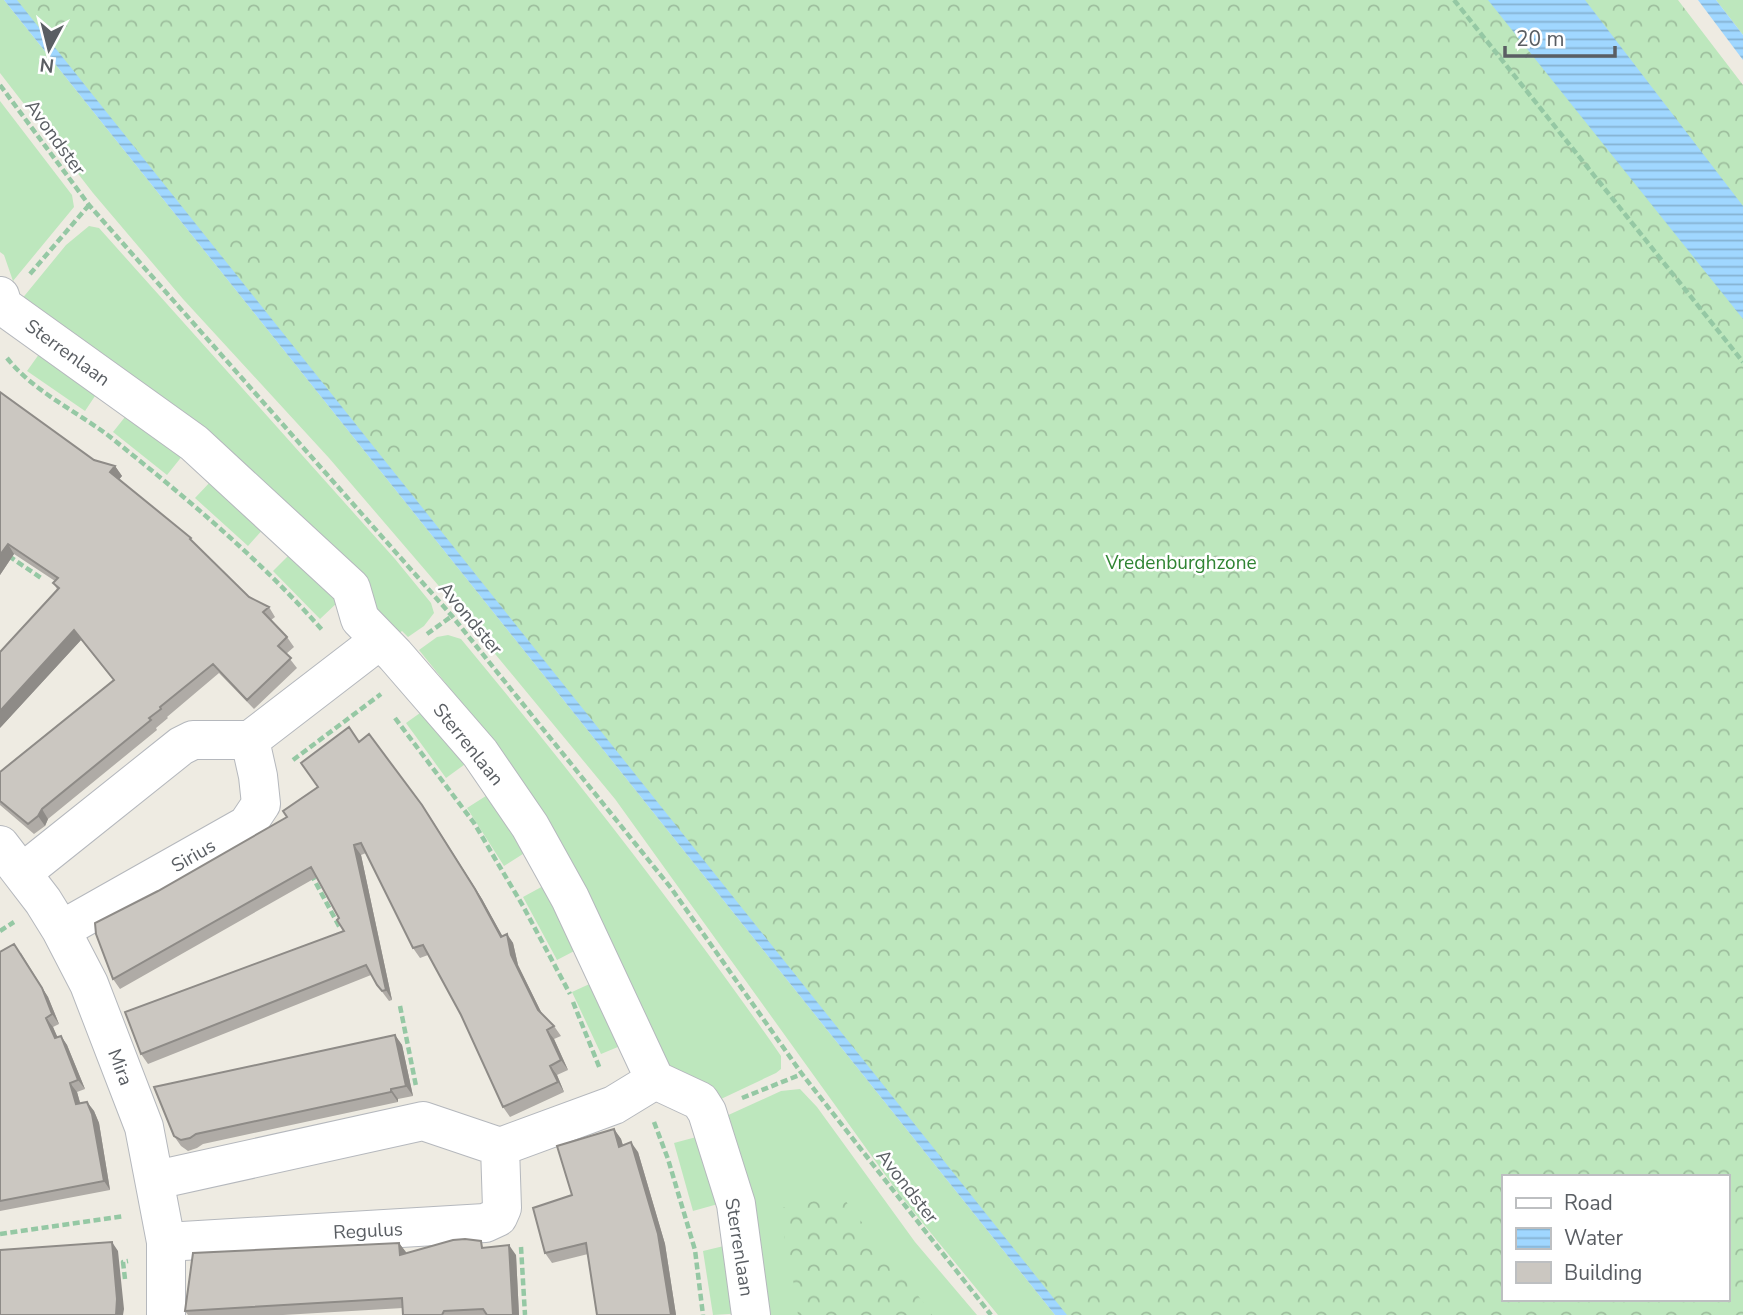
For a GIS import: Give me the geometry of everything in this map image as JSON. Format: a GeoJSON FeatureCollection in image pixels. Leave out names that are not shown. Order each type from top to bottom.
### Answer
{"type":"FeatureCollection","features":[{"type":"Feature","properties":{"kind":"street","name":"Sterrenlaan"},"geometry":{"type":"LineString","coordinates":[[1,304],[194,443],[351,588],[360,619],[480,753],[530,826],[570,898],[648,1084]]}},
{"type":"Feature","properties":{"kind":"street"},"geometry":{"type":"LineString","coordinates":[[11,859],[193,740],[250,740],[380,640]]}},
{"type":"Feature","properties":{"kind":"street","name":"Sirius"},"geometry":{"type":"LineString","coordinates":[[61,930],[247,825],[261,804],[250,740]]}},
{"type":"Feature","properties":{"kind":"street","name":"Mira"},"geometry":{"type":"LineString","coordinates":[[11,859],[61,930],[89,984],[144,1127],[166,1315]]}},
{"type":"Feature","properties":{"kind":"street"},"geometry":{"type":"LineString","coordinates":[[155,1223],[423,1121],[500,1147],[614,1104],[648,1084],[700,1101],[707,1112]]}},
{"type":"Feature","properties":{"kind":"street","name":"Sterrenlaan"},"geometry":{"type":"LineString","coordinates":[[707,1112],[736,1204],[751,1315]]}},
{"type":"Feature","properties":{"kind":"street"},"geometry":{"type":"LineString","coordinates":[[498,1217],[502,1208],[500,1147]]}},
{"type":"Feature","properties":{"kind":"street","name":"Regulus"},"geometry":{"type":"LineString","coordinates":[[155,1223],[485,1223],[498,1217]]}},
{"type":"Feature","properties":{"kind":"path"},"geometry":{"type":"LineString","coordinates":[[1454,0],[1743,362]]}},
{"type":"Feature","properties":{"kind":"path","name":"Avondster"},"geometry":{"type":"LineString","coordinates":[[0,85],[89,205],[452,616],[671,888],[802,1074],[991,1315]]}},
{"type":"Feature","properties":{"kind":"path"},"geometry":{"type":"LineString","coordinates":[[1,304],[89,205]]}},
{"type":"Feature","properties":{"kind":"path"},"geometry":{"type":"LineString","coordinates":[[0,550],[41,578]]}},
{"type":"Feature","properties":{"kind":"path"},"geometry":{"type":"LineString","coordinates":[[258,776],[274,774],[410,673]]}},
{"type":"Feature","properties":{"kind":"path"},"geometry":{"type":"LineString","coordinates":[[307,867],[340,928]]}},
{"type":"Feature","properties":{"kind":"path"},"geometry":{"type":"LineString","coordinates":[[400,1006],[423,1121]]}},
{"type":"Feature","properties":{"kind":"path"},"geometry":{"type":"LineString","coordinates":[[707,1112],[802,1074]]}},
{"type":"Feature","properties":{"kind":"path"},"geometry":{"type":"LineString","coordinates":[[648,1084],[695,1250],[703,1315]]}},
{"type":"Feature","properties":{"kind":"path"},"geometry":{"type":"LineString","coordinates":[[498,1217],[520,1238],[525,1315]]}},
{"type":"Feature","properties":{"kind":"path"},"geometry":{"type":"LineString","coordinates":[[0,1234],[155,1223]]}},
{"type":"Feature","properties":{"kind":"path"},"geometry":{"type":"LineString","coordinates":[[126,1287],[123,1262],[155,1223]]}},
{"type":"Feature","properties":{"kind":"green space"},"geometry":{"type":"Polygon","coordinates":[[[0,0],[4,0],[1055,1315],[998,1315],[899,1194],[615,799],[329,458],[183,299],[93,193],[0,73],[0,0]]]}},
{"type":"Feature","properties":{"kind":"green space","name":"Vredenburghzone"},"geometry":{"type":"Polygon","coordinates":[[[12,0],[1678,0],[1743,85],[1743,1315],[1063,1315],[12,0]]]}},
{"type":"Feature","properties":{"kind":"green space"},"geometry":{"type":"Polygon","coordinates":[[[1716,0],[1743,0],[1743,35],[1716,0]]]}},
{"type":"Feature","properties":{"kind":"green space"},"geometry":{"type":"Polygon","coordinates":[[[0,101],[72,195],[74,207],[13,281],[4,255],[0,252],[0,101]]]}},
{"type":"Feature","properties":{"kind":"green space"},"geometry":{"type":"Polygon","coordinates":[[[89,226],[99,228],[395,559],[431,603],[434,613],[424,626],[408,637],[402,631],[391,640],[21,300],[66,245],[89,226]]]}},
{"type":"Feature","properties":{"kind":"green space"},"geometry":{"type":"Polygon","coordinates":[[[42,350],[99,390],[85,411],[27,371],[42,350]]]}},
{"type":"Feature","properties":{"kind":"green space"},"geometry":{"type":"Polygon","coordinates":[[[129,412],[183,455],[167,475],[113,432],[129,412]]]}},
{"type":"Feature","properties":{"kind":"green space"},"geometry":{"type":"Polygon","coordinates":[[[212,480],[265,527],[248,546],[195,498],[212,480]]]}},
{"type":"Feature","properties":{"kind":"green space"},"geometry":{"type":"Polygon","coordinates":[[[291,553],[338,602],[320,619],[273,571],[291,553]]]}},
{"type":"Feature","properties":{"kind":"green space"},"geometry":{"type":"Polygon","coordinates":[[[448,635],[461,639],[665,896],[781,1056],[781,1069],[776,1073],[721,1099],[671,1070],[460,701],[419,650],[437,637],[448,635]]]}},
{"type":"Feature","properties":{"kind":"green space"},"geometry":{"type":"Polygon","coordinates":[[[427,708],[468,762],[446,778],[406,723],[427,708]]]}},
{"type":"Feature","properties":{"kind":"green space"},"geometry":{"type":"Polygon","coordinates":[[[489,794],[526,852],[504,866],[467,808],[489,794]]]}},
{"type":"Feature","properties":{"kind":"green space"},"geometry":{"type":"Polygon","coordinates":[[[545,885],[580,948],[557,960],[523,897],[545,885]]]}},
{"type":"Feature","properties":{"kind":"green space"},"geometry":{"type":"Polygon","coordinates":[[[596,981],[625,1044],[601,1054],[572,992],[596,981]]]}},
{"type":"Feature","properties":{"kind":"green space"},"geometry":{"type":"Polygon","coordinates":[[[800,1089],[817,1107],[915,1242],[977,1315],[768,1315],[724,1117],[781,1091],[800,1089]]]}},
{"type":"Feature","properties":{"kind":"green space"},"geometry":{"type":"Polygon","coordinates":[[[700,1136],[718,1204],[693,1211],[674,1143],[700,1136]]]}},
{"type":"Feature","properties":{"kind":"green space"},"geometry":{"type":"Polygon","coordinates":[[[841,1195],[932,1315],[798,1315],[790,1258],[777,1209],[841,1195]]]}},
{"type":"Feature","properties":{"kind":"green space"},"geometry":{"type":"Polygon","coordinates":[[[728,1245],[744,1313],[713,1315],[703,1251],[728,1245]]]}},
{"type":"Feature","properties":{"kind":"water"},"geometry":{"type":"Polygon","coordinates":[[[4,0],[17,0],[1067,1315],[1055,1315],[4,0]]]}},
{"type":"Feature","properties":{"kind":"water"},"geometry":{"type":"Polygon","coordinates":[[[1488,0],[1585,0],[1743,206],[1743,319],[1488,0]]]}},
{"type":"Feature","properties":{"kind":"water"},"geometry":{"type":"Polygon","coordinates":[[[1698,0],[1716,0],[1743,35],[1743,60],[1698,0]]]}},
{"type":"Feature","properties":{"kind":"building"},"geometry":{"type":"Polygon","coordinates":[[[0,392],[94,460],[115,466],[110,472],[191,538],[249,597],[269,607],[263,612],[287,637],[278,646],[291,658],[247,700],[213,664],[160,707],[161,709],[149,718],[151,720],[42,809],[28,824],[0,801],[0,772],[114,680],[74,630],[0,711],[0,652],[59,588],[53,583],[58,578],[8,544],[0,555],[0,392]]]}},
{"type":"Feature","properties":{"kind":"building"},"geometry":{"type":"Polygon","coordinates":[[[349,727],[359,742],[369,734],[422,805],[475,889],[501,937],[507,934],[511,955],[538,1010],[554,1026],[547,1030],[561,1060],[550,1066],[558,1082],[503,1107],[461,1015],[423,945],[413,948],[361,843],[354,845],[386,990],[382,991],[377,985],[366,965],[141,1054],[125,1012],[344,931],[311,867],[113,979],[96,934],[95,923],[158,891],[287,817],[283,811],[318,787],[301,763],[349,727]]]}},
{"type":"Feature","properties":{"kind":"building"},"geometry":{"type":"Polygon","coordinates":[[[14,944],[42,988],[52,1014],[46,1018],[55,1038],[61,1036],[78,1080],[70,1083],[76,1104],[87,1102],[92,1114],[104,1181],[0,1201],[0,952],[14,944]]]}},
{"type":"Feature","properties":{"kind":"building"},"geometry":{"type":"Polygon","coordinates":[[[395,1035],[406,1086],[391,1089],[391,1092],[196,1134],[181,1140],[174,1136],[154,1087],[395,1035]]]}},
{"type":"Feature","properties":{"kind":"building"},"geometry":{"type":"Polygon","coordinates":[[[614,1129],[619,1147],[631,1142],[658,1234],[671,1315],[597,1315],[586,1243],[545,1253],[533,1208],[572,1195],[557,1146],[614,1129]]]}},
{"type":"Feature","properties":{"kind":"building"},"geometry":{"type":"Polygon","coordinates":[[[465,1239],[481,1241],[482,1248],[509,1245],[513,1315],[487,1315],[483,1309],[444,1311],[442,1315],[403,1315],[402,1298],[185,1311],[193,1253],[399,1243],[400,1255],[465,1239]]]}},
{"type":"Feature","properties":{"kind":"building"},"geometry":{"type":"Polygon","coordinates":[[[112,1242],[116,1315],[0,1315],[0,1250],[112,1242]]]}}]}
